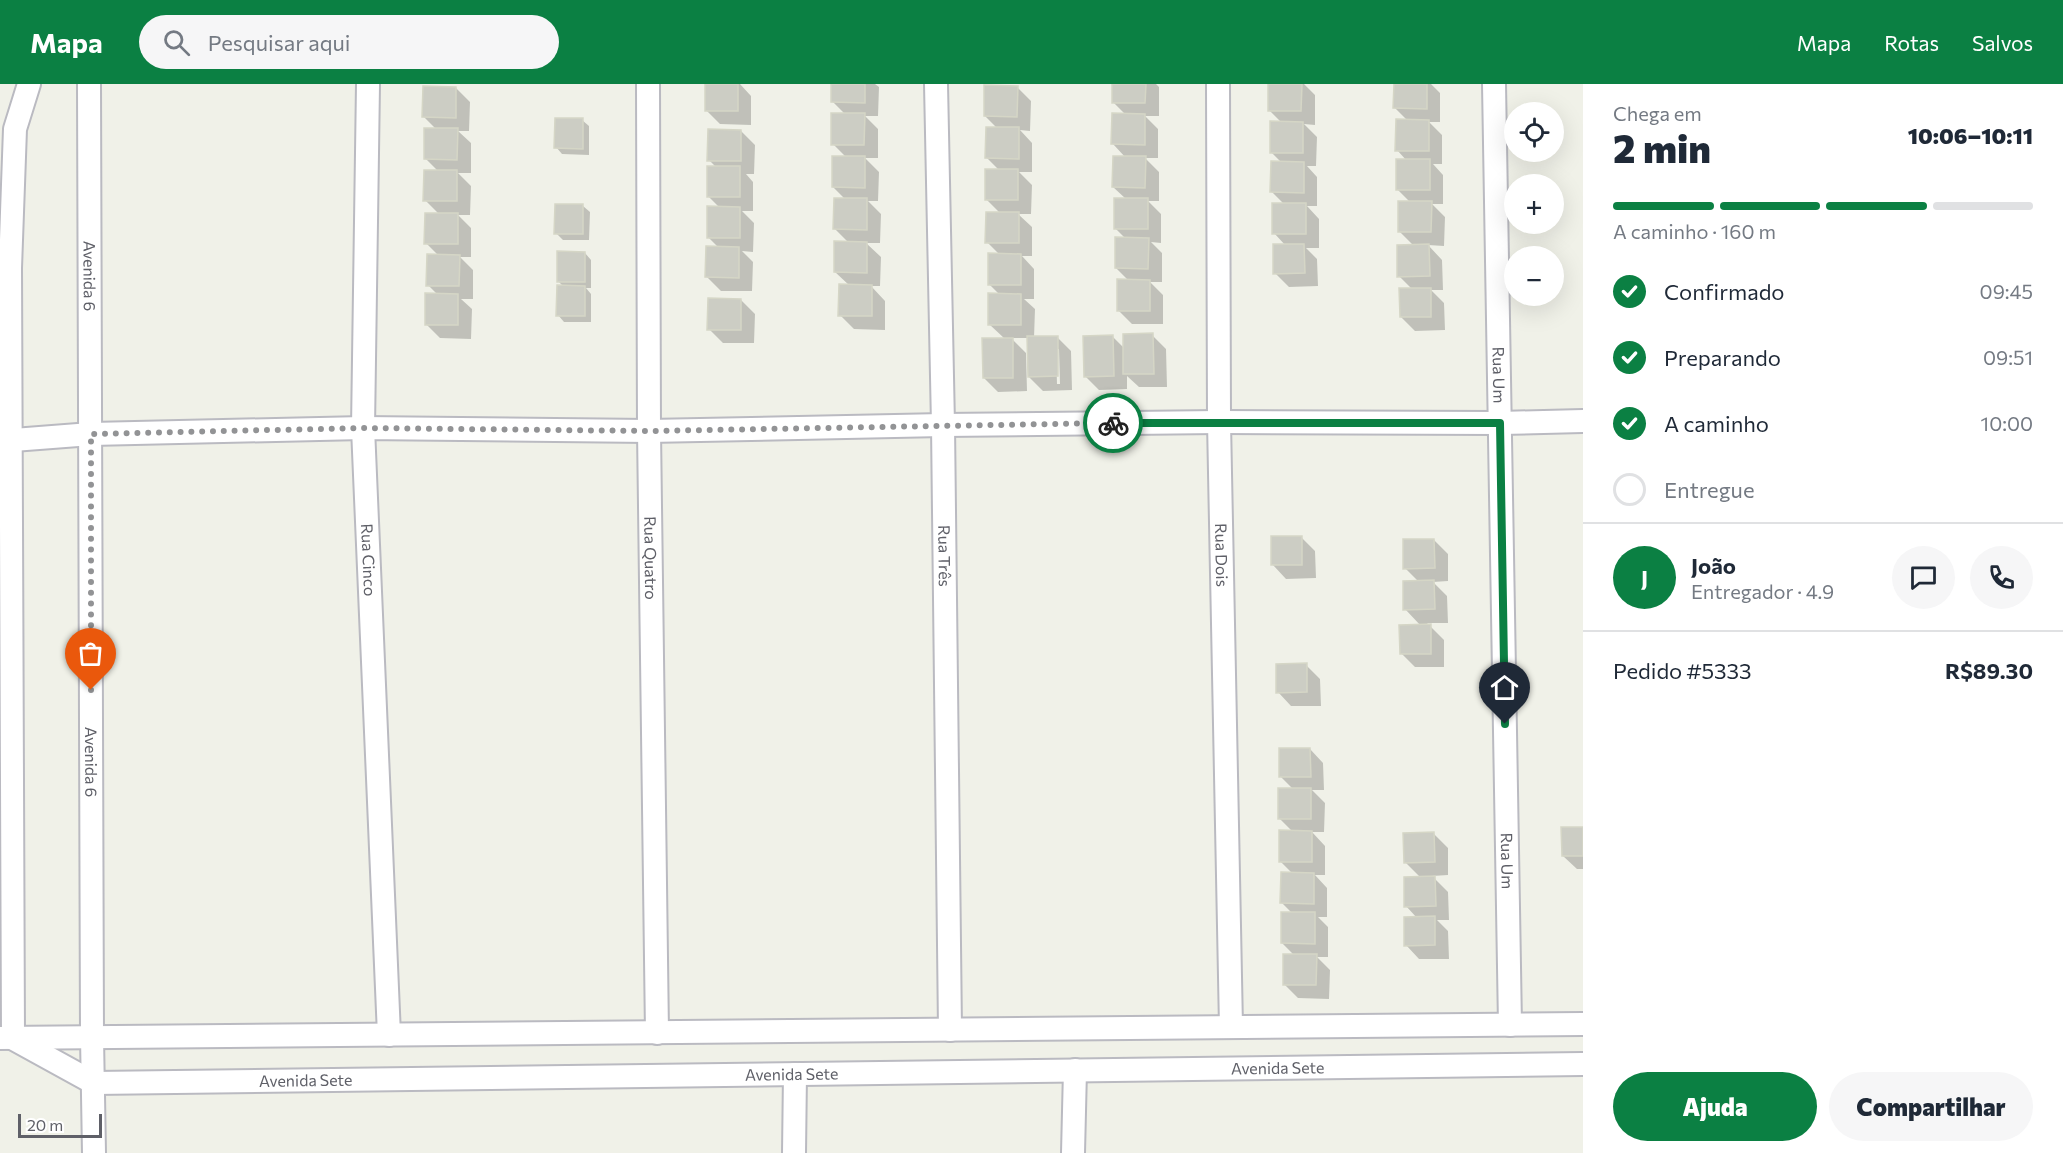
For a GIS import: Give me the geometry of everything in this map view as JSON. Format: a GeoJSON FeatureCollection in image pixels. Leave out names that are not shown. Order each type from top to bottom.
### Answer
{"type":"FeatureCollection","features":[{"type":"Feature","properties":{"kind":"street"},"geometry":{"type":"LineString","coordinates":[[29,84],[15,129],[5,441],[7,1038],[1583,1024]]}},
{"type":"Feature","properties":{"kind":"street","name":"Avenida 6"},"geometry":{"type":"LineString","coordinates":[[89,84],[94,1153]]}},
{"type":"Feature","properties":{"kind":"street","name":"Rua Cinco"},"geometry":{"type":"LineString","coordinates":[[368,84],[363,428],[389,1035]]}},
{"type":"Feature","properties":{"kind":"street","name":"Rua Quatro"},"geometry":{"type":"LineString","coordinates":[[648,84],[649,431],[657,1033]]}},
{"type":"Feature","properties":{"kind":"street","name":"Rua Três"},"geometry":{"type":"LineString","coordinates":[[936,84],[943,425],[950,1030]]}},
{"type":"Feature","properties":{"kind":"street","name":"Rua Dois"},"geometry":{"type":"LineString","coordinates":[[1218,84],[1219,422],[1232,1027]]}},
{"type":"Feature","properties":{"kind":"street","name":"Rua Um"},"geometry":{"type":"LineString","coordinates":[[1494,84],[1510,1025]]}},
{"type":"Feature","properties":{"kind":"street"},"geometry":{"type":"LineString","coordinates":[[5,441],[91,434],[363,428],[649,431],[1219,422],[1583,421]]}},
{"type":"Feature","properties":{"kind":"street","name":"Avenida Sete"},"geometry":{"type":"LineString","coordinates":[[7,1038],[94,1083],[1583,1064]]}},
{"type":"Feature","properties":{"kind":"street"},"geometry":{"type":"LineString","coordinates":[[1073,1153],[1075,1070]]}},
{"type":"Feature","properties":{"kind":"street"},"geometry":{"type":"LineString","coordinates":[[794,1153],[795,1074]]}},
{"type":"Feature","properties":{"kind":"building"},"geometry":{"type":"Polygon","coordinates":[[[705,84],[738,84],[738,111],[705,111],[705,84]]]}},
{"type":"Feature","properties":{"kind":"building"},"geometry":{"type":"Polygon","coordinates":[[[831,84],[865,84],[865,103],[831,102],[831,84]]]}},
{"type":"Feature","properties":{"kind":"building"},"geometry":{"type":"Polygon","coordinates":[[[1112,84],[1146,84],[1145,103],[1112,103],[1112,84]]]}},
{"type":"Feature","properties":{"kind":"building"},"geometry":{"type":"Polygon","coordinates":[[[1268,84],[1302,84],[1301,111],[1268,111],[1268,84]]]}},
{"type":"Feature","properties":{"kind":"building"},"geometry":{"type":"Polygon","coordinates":[[[1394,84],[1427,84],[1427,109],[1393,108],[1394,84]]]}},
{"type":"Feature","properties":{"kind":"building"},"geometry":{"type":"Polygon","coordinates":[[[984,85],[1018,86],[1017,117],[984,116],[984,85]]]}},
{"type":"Feature","properties":{"kind":"building"},"geometry":{"type":"Polygon","coordinates":[[[423,86],[456,87],[456,118],[422,117],[423,86]]]}},
{"type":"Feature","properties":{"kind":"building"},"geometry":{"type":"Polygon","coordinates":[[[831,113],[865,113],[864,145],[831,145],[831,113]]]}},
{"type":"Feature","properties":{"kind":"building"},"geometry":{"type":"Polygon","coordinates":[[[1112,113],[1145,114],[1145,145],[1111,144],[1112,113]]]}},
{"type":"Feature","properties":{"kind":"building"},"geometry":{"type":"Polygon","coordinates":[[[555,118],[583,118],[583,149],[554,148],[555,118]]]}},
{"type":"Feature","properties":{"kind":"building"},"geometry":{"type":"Polygon","coordinates":[[[1396,119],[1429,120],[1429,151],[1395,151],[1396,119]]]}},
{"type":"Feature","properties":{"kind":"building"},"geometry":{"type":"Polygon","coordinates":[[[1270,121],[1303,122],[1303,153],[1270,153],[1270,121]]]}},
{"type":"Feature","properties":{"kind":"building"},"geometry":{"type":"Polygon","coordinates":[[[986,127],[1019,127],[1019,159],[985,158],[986,127]]]}},
{"type":"Feature","properties":{"kind":"building"},"geometry":{"type":"Polygon","coordinates":[[[424,128],[458,128],[457,160],[424,159],[424,128]]]}},
{"type":"Feature","properties":{"kind":"building"},"geometry":{"type":"Polygon","coordinates":[[[708,129],[741,130],[741,161],[707,161],[708,129]]]}},
{"type":"Feature","properties":{"kind":"building"},"geometry":{"type":"Polygon","coordinates":[[[832,156],[865,156],[865,188],[832,187],[832,156]]]}},
{"type":"Feature","properties":{"kind":"building"},"geometry":{"type":"Polygon","coordinates":[[[1113,156],[1146,156],[1145,188],[1112,187],[1113,156]]]}},
{"type":"Feature","properties":{"kind":"building"},"geometry":{"type":"Polygon","coordinates":[[[1396,159],[1430,159],[1430,190],[1396,190],[1396,159]]]}},
{"type":"Feature","properties":{"kind":"building"},"geometry":{"type":"Polygon","coordinates":[[[1271,161],[1304,162],[1304,193],[1270,192],[1271,161]]]}},
{"type":"Feature","properties":{"kind":"building"},"geometry":{"type":"Polygon","coordinates":[[[707,166],[740,166],[740,197],[707,197],[707,166]]]}},
{"type":"Feature","properties":{"kind":"building"},"geometry":{"type":"Polygon","coordinates":[[[985,169],[1018,169],[1018,200],[985,200],[985,169]]]}},
{"type":"Feature","properties":{"kind":"building"},"geometry":{"type":"Polygon","coordinates":[[[424,170],[457,170],[457,201],[423,201],[424,170]]]}},
{"type":"Feature","properties":{"kind":"building"},"geometry":{"type":"Polygon","coordinates":[[[834,198],[867,198],[867,230],[833,229],[834,198]]]}},
{"type":"Feature","properties":{"kind":"building"},"geometry":{"type":"Polygon","coordinates":[[[1114,198],[1148,198],[1148,229],[1114,229],[1114,198]]]}},
{"type":"Feature","properties":{"kind":"building"},"geometry":{"type":"Polygon","coordinates":[[[1398,201],[1432,201],[1431,232],[1398,232],[1398,201]]]}},
{"type":"Feature","properties":{"kind":"building"},"geometry":{"type":"Polygon","coordinates":[[[1272,203],[1306,203],[1306,234],[1272,234],[1272,203]]]}},
{"type":"Feature","properties":{"kind":"building"},"geometry":{"type":"Polygon","coordinates":[[[555,204],[583,204],[583,234],[554,234],[555,204]]]}},
{"type":"Feature","properties":{"kind":"building"},"geometry":{"type":"Polygon","coordinates":[[[707,206],[740,207],[740,238],[707,238],[707,206]]]}},
{"type":"Feature","properties":{"kind":"building"},"geometry":{"type":"Polygon","coordinates":[[[986,212],[1019,212],[1019,243],[985,243],[986,212]]]}},
{"type":"Feature","properties":{"kind":"building"},"geometry":{"type":"Polygon","coordinates":[[[425,213],[458,213],[458,244],[424,244],[425,213]]]}},
{"type":"Feature","properties":{"kind":"building"},"geometry":{"type":"Polygon","coordinates":[[[1115,237],[1149,238],[1148,269],[1115,268],[1115,237]]]}},
{"type":"Feature","properties":{"kind":"building"},"geometry":{"type":"Polygon","coordinates":[[[834,241],[867,242],[867,273],[834,272],[834,241]]]}},
{"type":"Feature","properties":{"kind":"building"},"geometry":{"type":"Polygon","coordinates":[[[1273,244],[1304,244],[1305,273],[1273,274],[1273,244]]]}},
{"type":"Feature","properties":{"kind":"building"},"geometry":{"type":"Polygon","coordinates":[[[1429,244],[1430,276],[1397,277],[1397,245],[1429,244]]]}},
{"type":"Feature","properties":{"kind":"building"},"geometry":{"type":"Polygon","coordinates":[[[706,246],[739,247],[739,278],[705,277],[706,246]]]}},
{"type":"Feature","properties":{"kind":"building"},"geometry":{"type":"Polygon","coordinates":[[[557,251],[585,252],[585,282],[557,282],[557,251]]]}},
{"type":"Feature","properties":{"kind":"building"},"geometry":{"type":"Polygon","coordinates":[[[988,253],[1021,254],[1021,285],[988,285],[988,253]]]}},
{"type":"Feature","properties":{"kind":"building"},"geometry":{"type":"Polygon","coordinates":[[[427,254],[460,255],[459,286],[426,286],[427,254]]]}},
{"type":"Feature","properties":{"kind":"building"},"geometry":{"type":"Polygon","coordinates":[[[1117,279],[1150,280],[1150,311],[1117,311],[1117,279]]]}},
{"type":"Feature","properties":{"kind":"building"},"geometry":{"type":"Polygon","coordinates":[[[839,284],[872,285],[872,316],[838,316],[839,284]]]}},
{"type":"Feature","properties":{"kind":"building"},"geometry":{"type":"Polygon","coordinates":[[[557,285],[585,286],[585,316],[556,316],[557,285]]]}},
{"type":"Feature","properties":{"kind":"building"},"geometry":{"type":"Polygon","coordinates":[[[1399,288],[1431,288],[1431,317],[1400,317],[1399,288]]]}},
{"type":"Feature","properties":{"kind":"building"},"geometry":{"type":"Polygon","coordinates":[[[425,293],[458,294],[458,325],[425,325],[425,293]]]}},
{"type":"Feature","properties":{"kind":"building"},"geometry":{"type":"Polygon","coordinates":[[[988,293],[1021,294],[1021,325],[988,325],[988,293]]]}},
{"type":"Feature","properties":{"kind":"building"},"geometry":{"type":"Polygon","coordinates":[[[708,298],[741,299],[741,330],[707,330],[708,298]]]}},
{"type":"Feature","properties":{"kind":"building"},"geometry":{"type":"Polygon","coordinates":[[[1153,333],[1154,374],[1123,374],[1123,334],[1153,333]]]}},
{"type":"Feature","properties":{"kind":"building"},"geometry":{"type":"Polygon","coordinates":[[[1113,335],[1114,376],[1084,377],[1083,336],[1113,335]]]}},
{"type":"Feature","properties":{"kind":"building"},"geometry":{"type":"Polygon","coordinates":[[[1027,336],[1058,336],[1058,376],[1028,377],[1027,336]]]}},
{"type":"Feature","properties":{"kind":"building"},"geometry":{"type":"Polygon","coordinates":[[[982,338],[1013,338],[1013,378],[983,378],[982,338]]]}},
{"type":"Feature","properties":{"kind":"building"},"geometry":{"type":"Polygon","coordinates":[[[1271,536],[1302,536],[1302,565],[1271,565],[1271,536]]]}},
{"type":"Feature","properties":{"kind":"building"},"geometry":{"type":"Polygon","coordinates":[[[1403,539],[1434,539],[1435,568],[1403,569],[1403,539]]]}},
{"type":"Feature","properties":{"kind":"building"},"geometry":{"type":"Polygon","coordinates":[[[1434,580],[1435,609],[1403,610],[1403,581],[1434,580]]]}},
{"type":"Feature","properties":{"kind":"building"},"geometry":{"type":"Polygon","coordinates":[[[1431,624],[1431,654],[1400,654],[1399,625],[1431,624]]]}},
{"type":"Feature","properties":{"kind":"building"},"geometry":{"type":"Polygon","coordinates":[[[1307,663],[1307,692],[1276,693],[1276,664],[1307,663]]]}},
{"type":"Feature","properties":{"kind":"building"},"geometry":{"type":"Polygon","coordinates":[[[1279,748],[1310,748],[1311,777],[1279,777],[1279,748]]]}},
{"type":"Feature","properties":{"kind":"building"},"geometry":{"type":"Polygon","coordinates":[[[1278,788],[1311,788],[1311,819],[1278,819],[1278,788]]]}},
{"type":"Feature","properties":{"kind":"building"},"geometry":{"type":"Polygon","coordinates":[[[1561,827],[1583,827],[1583,856],[1562,856],[1561,827]]]}},
{"type":"Feature","properties":{"kind":"building"},"geometry":{"type":"Polygon","coordinates":[[[1279,830],[1312,831],[1312,862],[1279,862],[1279,830]]]}},
{"type":"Feature","properties":{"kind":"building"},"geometry":{"type":"Polygon","coordinates":[[[1434,832],[1435,862],[1404,863],[1403,833],[1434,832]]]}},
{"type":"Feature","properties":{"kind":"building"},"geometry":{"type":"Polygon","coordinates":[[[1281,872],[1314,873],[1314,904],[1280,903],[1281,872]]]}},
{"type":"Feature","properties":{"kind":"building"},"geometry":{"type":"Polygon","coordinates":[[[1435,876],[1436,906],[1404,907],[1404,877],[1435,876]]]}},
{"type":"Feature","properties":{"kind":"building"},"geometry":{"type":"Polygon","coordinates":[[[1281,912],[1315,912],[1315,944],[1281,943],[1281,912]]]}},
{"type":"Feature","properties":{"kind":"building"},"geometry":{"type":"Polygon","coordinates":[[[1435,916],[1435,945],[1404,946],[1404,917],[1435,916]]]}},
{"type":"Feature","properties":{"kind":"building"},"geometry":{"type":"Polygon","coordinates":[[[1283,954],[1317,954],[1316,985],[1283,985],[1283,954]]]}},
{"type":"Feature","properties":{"kind":"way so far"},"geometry":{"type":"LineString","coordinates":[[91,690],[91,434],[363,428],[649,431],[1113,423]]}},
{"type":"Feature","properties":{"kind":"route"},"geometry":{"type":"LineString","coordinates":[[1113,423],[1500,423],[1505,724]]}}]}
